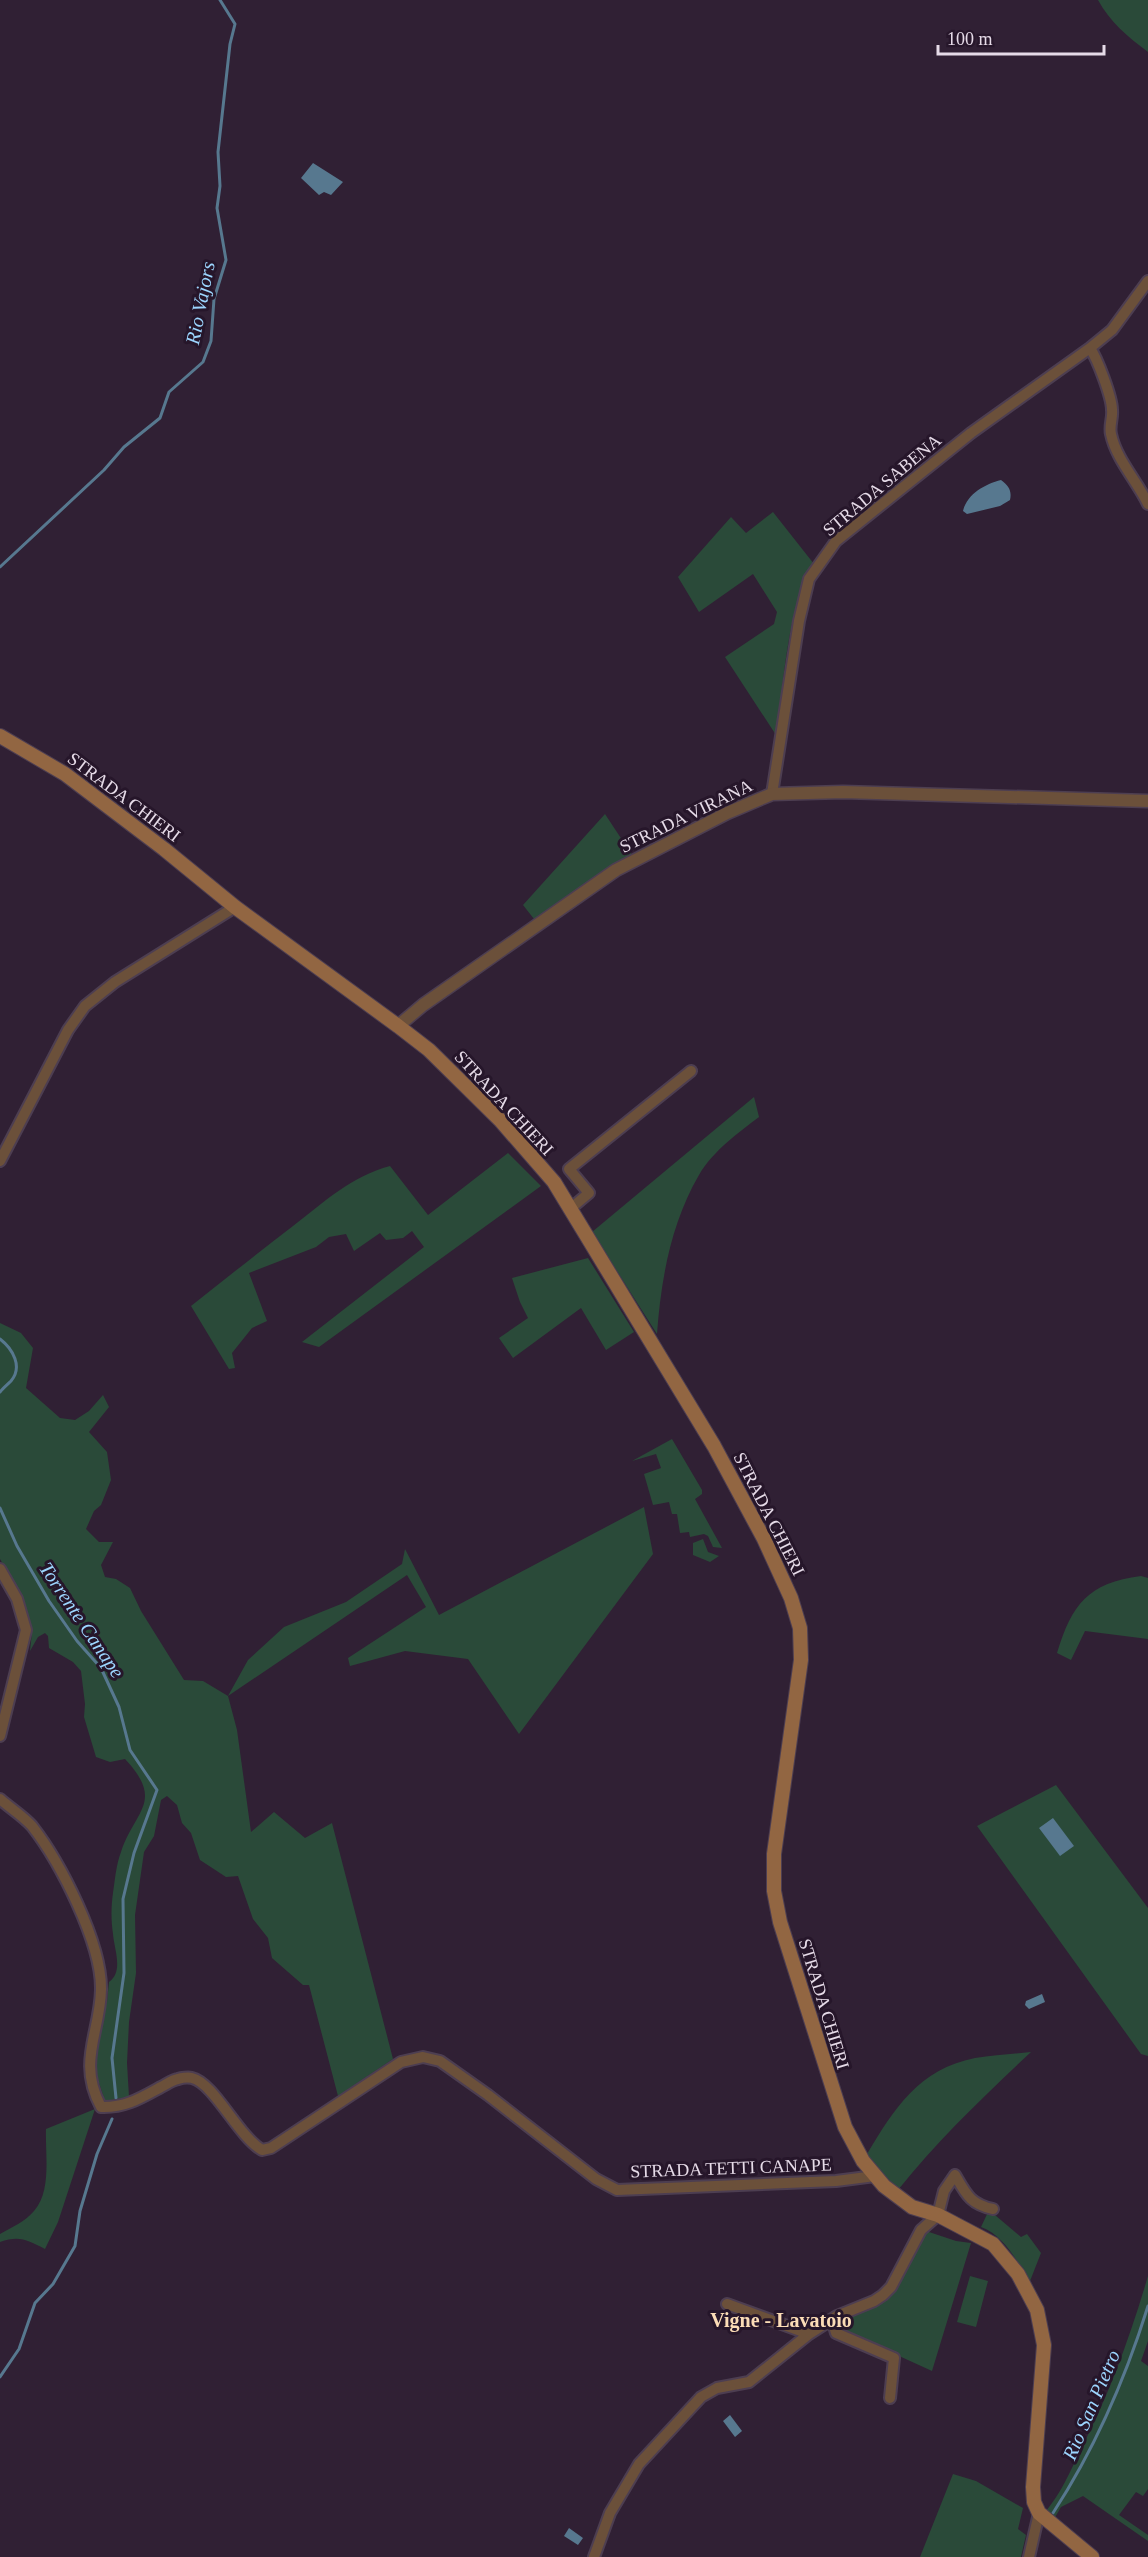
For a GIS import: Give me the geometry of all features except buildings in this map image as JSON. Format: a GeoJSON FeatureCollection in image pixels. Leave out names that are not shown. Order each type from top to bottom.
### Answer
{"type":"FeatureCollection","features":[{"type":"Feature","properties":{"kind":"main road","name":"STRADA CHIERI"},"geometry":{"type":"LineString","coordinates":[[0,736],[65,774],[164,849],[234,907],[398,1026],[429,1050],[500,1120],[554,1182],[714,1446],[764,1539],[797,1612],[800,1628],[801,1660],[774,1854],[774,1891],[780,1922],[845,2127],[856,2149],[884,2186],[912,2207],[938,2216],[993,2244],[1018,2274],[1037,2310],[1044,2345],[1033,2487],[1034,2502],[1039,2513]]}},
{"type":"Feature","properties":{"kind":"main road"},"geometry":{"type":"LineString","coordinates":[[1039,2513],[1092,2557]]}},
{"type":"Feature","properties":{"kind":"street","name":"STRADA SABENA"},"geometry":{"type":"LineString","coordinates":[[772,794],[799,621],[809,579],[836,541],[971,433],[1112,330],[1148,281]]}},
{"type":"Feature","properties":{"kind":"street"},"geometry":{"type":"LineString","coordinates":[[1090,348],[1097,358],[1110,399],[1111,436],[1124,465],[1148,504]]}},
{"type":"Feature","properties":{"kind":"street","name":"STRADA VIRANA"},"geometry":{"type":"LineString","coordinates":[[398,1026],[423,1005],[616,870],[727,813],[772,794],[843,792],[1148,801]]}},
{"type":"Feature","properties":{"kind":"street"},"geometry":{"type":"LineString","coordinates":[[0,1161],[68,1030],[85,1006],[115,982],[234,907]]}},
{"type":"Feature","properties":{"kind":"street"},"geometry":{"type":"LineString","coordinates":[[570,1209],[589,1193],[569,1169],[691,1071]]}},
{"type":"Feature","properties":{"kind":"street"},"geometry":{"type":"LineString","coordinates":[[0,1569],[17,1599],[26,1630],[0,1736]]}},
{"type":"Feature","properties":{"kind":"street","name":"STRADA TETTI CANAPE"},"geometry":{"type":"LineString","coordinates":[[0,1800],[30,1824],[57,1862],[97,1957],[101,1990],[91,2044],[92,2091],[101,2106],[115,2108],[135,2102],[175,2079],[192,2078],[208,2088],[243,2134],[262,2150],[271,2148],[401,2062],[423,2057],[440,2061],[488,2095],[596,2179],[617,2190],[836,2181],[875,2176]]}},
{"type":"Feature","properties":{"kind":"street"},"geometry":{"type":"LineString","coordinates":[[594,2557],[610,2513],[639,2464],[701,2397],[717,2388],[749,2382],[809,2334],[832,2319],[874,2301],[891,2287],[921,2230],[938,2216],[944,2191],[955,2175],[969,2197],[978,2206],[993,2209]]}},
{"type":"Feature","properties":{"kind":"street"},"geometry":{"type":"LineString","coordinates":[[727,2304],[809,2334]]}},
{"type":"Feature","properties":{"kind":"street"},"geometry":{"type":"LineString","coordinates":[[832,2319],[836,2333],[894,2358],[890,2398]]}},
{"type":"Feature","properties":{"kind":"street","name":"STRADA CHIERI"},"geometry":{"type":"LineString","coordinates":[[1029,2557],[1039,2513]]}},
{"type":"Feature","properties":{"kind":"green space"},"geometry":{"type":"Polygon","coordinates":[[[1098,0],[1148,0],[1148,52],[1120,29],[1098,0]]]}},
{"type":"Feature","properties":{"kind":"green space"},"geometry":{"type":"Polygon","coordinates":[[[773,512],[814,564],[805,581],[792,623],[776,735],[725,657],[774,624],[777,612],[753,574],[699,612],[678,577],[731,517],[746,533],[773,512]]]}},
{"type":"Feature","properties":{"kind":"green space"},"geometry":{"type":"Polygon","coordinates":[[[605,814],[632,855],[605,870],[534,919],[523,905],[605,814]]]}},
{"type":"Feature","properties":{"kind":"green space"},"geometry":{"type":"Polygon","coordinates":[[[754,1097],[759,1117],[711,1158],[689,1193],[681,1212],[665,1272],[657,1334],[592,1232],[754,1097]]]}},
{"type":"Feature","properties":{"kind":"green space"},"geometry":{"type":"Polygon","coordinates":[[[508,1153],[541,1186],[319,1347],[302,1342],[424,1247],[412,1231],[403,1238],[386,1240],[380,1233],[354,1251],[346,1234],[329,1237],[316,1247],[249,1273],[267,1321],[252,1328],[232,1353],[235,1368],[229,1369],[191,1306],[316,1208],[363,1176],[390,1166],[428,1215],[508,1153]]]}},
{"type":"Feature","properties":{"kind":"green space"},"geometry":{"type":"Polygon","coordinates":[[[588,1258],[634,1332],[606,1350],[581,1308],[513,1358],[499,1338],[528,1318],[512,1278],[588,1258]]]}},
{"type":"Feature","properties":{"kind":"green space"},"geometry":{"type":"Polygon","coordinates":[[[0,1323],[21,1333],[33,1348],[26,1388],[60,1418],[75,1420],[89,1411],[103,1395],[109,1407],[89,1432],[107,1452],[111,1480],[101,1505],[94,1511],[86,1529],[99,1542],[113,1542],[101,1565],[105,1577],[116,1579],[130,1588],[141,1611],[184,1680],[203,1681],[228,1696],[237,1730],[251,1832],[274,1812],[305,1838],[332,1823],[393,2059],[338,2096],[309,1985],[303,1985],[272,1958],[268,1938],[253,1919],[238,1876],[226,1877],[200,1860],[191,1833],[182,1823],[177,1805],[167,1796],[161,1800],[154,1836],[144,1852],[135,1915],[136,1973],[129,2022],[127,2063],[129,2097],[105,2101],[97,2077],[96,2049],[101,2016],[107,2002],[109,1982],[114,1977],[117,1966],[112,1924],[112,1898],[119,1857],[143,1806],[145,1796],[137,1774],[125,1759],[110,1762],[96,1757],[84,1717],[85,1704],[81,1671],[73,1662],[49,1648],[48,1636],[45,1633],[38,1637],[30,1651],[32,1632],[22,1597],[0,1559],[0,1323]]]}},
{"type":"Feature","properties":{"kind":"green space"},"geometry":{"type":"Polygon","coordinates":[[[672,1439],[702,1490],[702,1494],[695,1499],[722,1548],[713,1547],[708,1536],[704,1534],[690,1537],[689,1532],[680,1533],[677,1514],[672,1514],[669,1502],[653,1505],[644,1474],[661,1468],[656,1454],[632,1461],[672,1439]]]}},
{"type":"Feature","properties":{"kind":"green space"},"geometry":{"type":"Polygon","coordinates":[[[644,1507],[653,1554],[519,1734],[468,1659],[405,1651],[350,1666],[348,1658],[426,1607],[407,1575],[228,1696],[248,1660],[284,1627],[346,1602],[402,1564],[405,1549],[439,1615],[644,1507]]]}},
{"type":"Feature","properties":{"kind":"green space"},"geometry":{"type":"Polygon","coordinates":[[[703,1539],[708,1552],[719,1556],[710,1562],[693,1555],[693,1543],[703,1539]]]}},
{"type":"Feature","properties":{"kind":"green space"},"geometry":{"type":"Polygon","coordinates":[[[1141,1576],[1148,1578],[1148,1639],[1085,1631],[1071,1660],[1057,1653],[1069,1621],[1085,1599],[1108,1584],[1141,1576]]]}},
{"type":"Feature","properties":{"kind":"green space"},"geometry":{"type":"Polygon","coordinates":[[[1056,1785],[1148,1908],[1148,2056],[1141,2054],[977,1826],[1056,1785]]]}},
{"type":"Feature","properties":{"kind":"green space"},"geometry":{"type":"Polygon","coordinates":[[[1031,2052],[945,2136],[898,2190],[881,2174],[867,2154],[898,2107],[923,2081],[955,2063],[975,2058],[1031,2052]]]}},
{"type":"Feature","properties":{"kind":"green space"},"geometry":{"type":"Polygon","coordinates":[[[95,2109],[58,2222],[45,2249],[23,2239],[0,2242],[0,2234],[27,2218],[40,2203],[47,2160],[46,2129],[95,2109]]]}},
{"type":"Feature","properties":{"kind":"green space"},"geometry":{"type":"Polygon","coordinates":[[[989,2210],[1021,2237],[1027,2234],[1041,2253],[1030,2281],[997,2236],[981,2227],[989,2210]]]}},
{"type":"Feature","properties":{"kind":"green space"},"geometry":{"type":"Polygon","coordinates":[[[926,2231],[956,2241],[971,2243],[932,2371],[840,2329],[838,2321],[878,2302],[926,2231]]]}},
{"type":"Feature","properties":{"kind":"green space"},"geometry":{"type":"Polygon","coordinates":[[[970,2276],[988,2281],[976,2327],[957,2322],[970,2276]]]}},
{"type":"Feature","properties":{"kind":"green space"},"geometry":{"type":"Polygon","coordinates":[[[1148,2276],[1148,2341],[1141,2361],[1148,2366],[1148,2489],[1143,2496],[1136,2492],[1119,2515],[1148,2535],[1148,2541],[1083,2496],[1061,2507],[1054,2519],[1046,2511],[1065,2482],[1110,2387],[1148,2276]]]}},
{"type":"Feature","properties":{"kind":"green space"},"geometry":{"type":"Polygon","coordinates":[[[953,2474],[976,2481],[1023,2508],[1018,2529],[1026,2535],[1021,2557],[920,2557],[953,2474]]]}},
{"type":"Feature","properties":{"kind":"water"},"geometry":{"type":"Polygon","coordinates":[[[313,163],[343,182],[331,195],[324,192],[319,195],[301,178],[313,163]]]}},
{"type":"Feature","properties":{"kind":"water"},"geometry":{"type":"Polygon","coordinates":[[[1001,480],[1009,489],[1010,500],[1000,506],[967,514],[963,511],[973,495],[989,484],[1001,480]]]}},
{"type":"Feature","properties":{"kind":"water"},"geometry":{"type":"Polygon","coordinates":[[[1053,1818],[1074,1846],[1060,1856],[1039,1828],[1053,1818]]]}},
{"type":"Feature","properties":{"kind":"water"},"geometry":{"type":"Polygon","coordinates":[[[1042,1994],[1045,2002],[1029,2009],[1025,2005],[1026,2001],[1042,1994]]]}},
{"type":"Feature","properties":{"kind":"water"},"geometry":{"type":"Polygon","coordinates":[[[730,2415],[742,2431],[735,2437],[723,2421],[730,2415]]]}},
{"type":"Feature","properties":{"kind":"water"},"geometry":{"type":"Polygon","coordinates":[[[569,2528],[583,2538],[578,2545],[564,2536],[569,2528]]]}},
{"type":"Feature","properties":{"kind":"waterway","name":"Rio Vajors"},"geometry":{"type":"LineString","coordinates":[[0,567],[104,470],[124,447],[160,418],[169,392],[203,362],[211,341],[214,299],[226,260],[217,208],[220,186],[218,152],[230,44],[235,24],[220,0]]}},
{"type":"Feature","properties":{"kind":"waterway","name":"Torrente Canape"},"geometry":{"type":"LineString","coordinates":[[0,1339],[9,1348],[16,1364],[15,1376],[0,1392]]}},
{"type":"Feature","properties":{"kind":"waterway","name":"Torrente Canape"},"geometry":{"type":"LineString","coordinates":[[0,1508],[17,1546],[49,1601],[77,1641],[101,1668],[119,1707],[130,1750],[157,1790],[134,1853],[123,1899],[124,1973],[112,2058],[116,2098]]}},
{"type":"Feature","properties":{"kind":"waterway","name":"Torrente Canape"},"geometry":{"type":"LineString","coordinates":[[0,2377],[19,2349],[35,2303],[53,2284],[75,2246],[80,2211],[97,2154],[112,2119]]}},
{"type":"Feature","properties":{"kind":"waterway","name":"Rio San Pietro"},"geometry":{"type":"LineString","coordinates":[[1053,2513],[1082,2464],[1108,2412],[1130,2359],[1148,2306]]}},
{"type":"Feature","properties":{"kind":"district","name":"Vigne - Lavatoio"},"geometry":{"type":"Point","coordinates":[781,2320]}}]}
